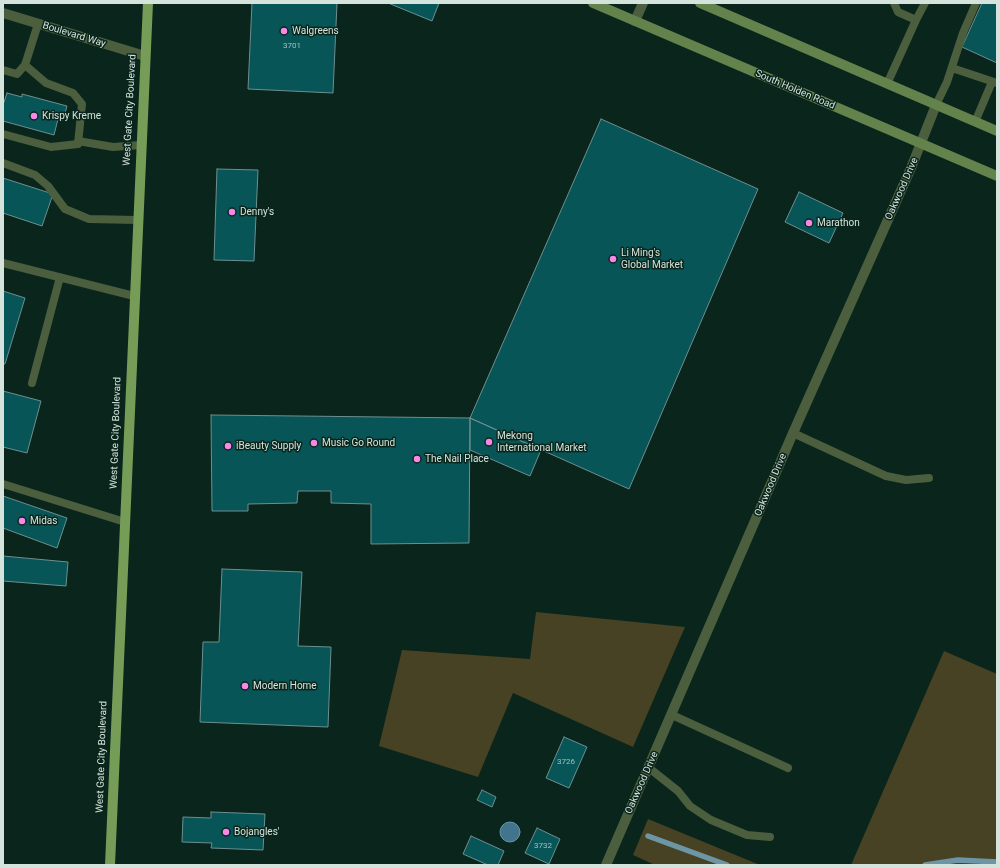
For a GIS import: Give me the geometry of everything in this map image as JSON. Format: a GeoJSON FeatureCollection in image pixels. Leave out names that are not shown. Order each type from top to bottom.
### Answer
{"type":"FeatureCollection","features":[{"type":"Feature","properties":{"kind":"main road","name":"West Gate City Boulevard"},"geometry":{"type":"LineString","coordinates":[[110,865],[148,3]]}},
{"type":"Feature","properties":{"kind":"main road","name":"South Holden Road"},"geometry":{"type":"LineString","coordinates":[[593,3],[997,176]]}},
{"type":"Feature","properties":{"kind":"main road"},"geometry":{"type":"LineString","coordinates":[[700,3],[997,131]]}},
{"type":"Feature","properties":{"kind":"street"},"geometry":{"type":"LineString","coordinates":[[635,21],[643,3]]}},
{"type":"Feature","properties":{"kind":"street","name":"Boulevard Way"},"geometry":{"type":"LineString","coordinates":[[3,13],[145,56]]}},
{"type":"Feature","properties":{"kind":"street","name":"Oakwood Drive"},"geometry":{"type":"LineString","coordinates":[[606,865],[921,144],[936,105]]}},
{"type":"Feature","properties":{"kind":"lane"},"geometry":{"type":"LineString","coordinates":[[894,3],[898,12],[916,20]]}},
{"type":"Feature","properties":{"kind":"lane"},"geometry":{"type":"LineString","coordinates":[[887,84],[925,3]]}},
{"type":"Feature","properties":{"kind":"lane"},"geometry":{"type":"LineString","coordinates":[[936,105],[952,68],[963,33],[976,3]]}},
{"type":"Feature","properties":{"kind":"lane"},"geometry":{"type":"LineString","coordinates":[[3,70],[17,74],[25,66],[38,24]]}},
{"type":"Feature","properties":{"kind":"lane"},"geometry":{"type":"LineString","coordinates":[[3,134],[51,147],[78,144],[82,104],[73,94],[46,83],[25,66]]}},
{"type":"Feature","properties":{"kind":"lane"},"geometry":{"type":"LineString","coordinates":[[952,68],[994,82],[975,122]]}},
{"type":"Feature","properties":{"kind":"lane"},"geometry":{"type":"LineString","coordinates":[[78,141],[114,147],[141,145]]}},
{"type":"Feature","properties":{"kind":"lane"},"geometry":{"type":"LineString","coordinates":[[3,163],[35,174],[48,186],[65,209],[89,219],[138,220]]}},
{"type":"Feature","properties":{"kind":"lane"},"geometry":{"type":"LineString","coordinates":[[3,263],[134,296]]}},
{"type":"Feature","properties":{"kind":"lane"},"geometry":{"type":"LineString","coordinates":[[32,383],[60,277]]}},
{"type":"Feature","properties":{"kind":"lane"},"geometry":{"type":"LineString","coordinates":[[793,434],[886,476],[906,480],[929,478]]}},
{"type":"Feature","properties":{"kind":"lane"},"geometry":{"type":"LineString","coordinates":[[3,484],[125,522]]}},
{"type":"Feature","properties":{"kind":"lane"},"geometry":{"type":"LineString","coordinates":[[672,715],[788,768]]}},
{"type":"Feature","properties":{"kind":"lane"},"geometry":{"type":"LineString","coordinates":[[649,768],[678,792],[690,806],[711,820],[747,835],[770,837]]}},
{"type":"Feature","properties":{"kind":"shaded area"},"geometry":{"type":"Polygon","coordinates":[[[536,612],[685,627],[633,747],[513,693],[478,777],[379,746],[402,650],[530,659],[536,612]]]}},
{"type":"Feature","properties":{"kind":"shaded area"},"geometry":{"type":"Polygon","coordinates":[[[944,651],[997,674],[997,865],[851,865],[944,651]]]}},
{"type":"Feature","properties":{"kind":"shaded area"},"geometry":{"type":"Polygon","coordinates":[[[648,819],[760,865],[655,865],[633,855],[648,819]]]}},
{"type":"Feature","properties":{"kind":"water"},"geometry":{"type":"Polygon","coordinates":[[[510,822],[517,825],[520,832],[517,839],[510,842],[503,839],[500,832],[503,825],[510,822]]]}},
{"type":"Feature","properties":{"kind":"building"},"geometry":{"type":"Polygon","coordinates":[[[252,3],[337,3],[333,93],[248,89],[252,3]]]}},
{"type":"Feature","properties":{"kind":"building"},"geometry":{"type":"Polygon","coordinates":[[[388,3],[439,3],[432,21],[388,3]]]}},
{"type":"Feature","properties":{"kind":"building"},"geometry":{"type":"Polygon","coordinates":[[[982,3],[997,3],[997,63],[962,47],[982,3]]]}},
{"type":"Feature","properties":{"kind":"building"},"geometry":{"type":"Polygon","coordinates":[[[7,93],[22,97],[22,94],[67,106],[63,120],[58,119],[54,135],[3,121],[3,105],[7,93]]]}},
{"type":"Feature","properties":{"kind":"building"},"geometry":{"type":"Polygon","coordinates":[[[601,119],[758,189],[629,489],[470,418],[601,119]]]}},
{"type":"Feature","properties":{"kind":"building"},"geometry":{"type":"Polygon","coordinates":[[[217,169],[258,170],[254,261],[214,260],[217,169]]]}},
{"type":"Feature","properties":{"kind":"building"},"geometry":{"type":"Polygon","coordinates":[[[3,178],[53,194],[42,226],[3,213],[3,178]]]}},
{"type":"Feature","properties":{"kind":"building"},"geometry":{"type":"Polygon","coordinates":[[[799,192],[843,213],[829,243],[785,222],[799,192]]]}},
{"type":"Feature","properties":{"kind":"building"},"geometry":{"type":"Polygon","coordinates":[[[3,291],[25,298],[5,364],[3,364],[3,291]]]}},
{"type":"Feature","properties":{"kind":"building"},"geometry":{"type":"Polygon","coordinates":[[[3,391],[41,401],[27,453],[3,447],[3,391]]]}},
{"type":"Feature","properties":{"kind":"building"},"geometry":{"type":"Polygon","coordinates":[[[211,415],[470,418],[469,543],[371,544],[371,504],[331,503],[331,491],[298,491],[297,503],[248,504],[248,511],[212,511],[211,415]]]}},
{"type":"Feature","properties":{"kind":"building"},"geometry":{"type":"Polygon","coordinates":[[[470,418],[541,450],[530,476],[470,450],[470,418]]]}},
{"type":"Feature","properties":{"kind":"building"},"geometry":{"type":"Polygon","coordinates":[[[3,496],[67,518],[57,548],[3,528],[3,496]]]}},
{"type":"Feature","properties":{"kind":"building"},"geometry":{"type":"Polygon","coordinates":[[[3,556],[68,562],[66,586],[3,581],[3,556]]]}},
{"type":"Feature","properties":{"kind":"building"},"geometry":{"type":"Polygon","coordinates":[[[222,569],[302,572],[298,646],[331,647],[328,727],[200,722],[203,642],[219,642],[222,569]]]}},
{"type":"Feature","properties":{"kind":"building"},"geometry":{"type":"Polygon","coordinates":[[[564,737],[587,747],[569,788],[546,778],[564,737]]]}},
{"type":"Feature","properties":{"kind":"building"},"geometry":{"type":"Polygon","coordinates":[[[482,790],[496,797],[492,807],[477,800],[482,790]]]}},
{"type":"Feature","properties":{"kind":"building"},"geometry":{"type":"Polygon","coordinates":[[[211,812],[265,814],[263,850],[211,848],[212,843],[182,842],[183,817],[211,818],[211,812]]]}},
{"type":"Feature","properties":{"kind":"building"},"geometry":{"type":"Polygon","coordinates":[[[537,828],[560,839],[549,864],[525,853],[537,828]]]}},
{"type":"Feature","properties":{"kind":"building"},"geometry":{"type":"Polygon","coordinates":[[[471,836],[504,851],[498,865],[488,865],[463,854],[471,836]]]}},
{"type":"Feature","properties":{"kind":"waterway"},"geometry":{"type":"LineString","coordinates":[[648,836],[727,865]]}},
{"type":"Feature","properties":{"kind":"waterway"},"geometry":{"type":"LineString","coordinates":[[925,865],[958,860],[997,862]]}},
{"type":"Feature","properties":{"kind":"place","name":"Walgreens"},"geometry":{"type":"Point","coordinates":[284,31]}},
{"type":"Feature","properties":{"kind":"place","name":"Krispy Kreme"},"geometry":{"type":"Point","coordinates":[34,116]}},
{"type":"Feature","properties":{"kind":"place","name":"Denny's"},"geometry":{"type":"Point","coordinates":[232,212]}},
{"type":"Feature","properties":{"kind":"place","name":"Marathon"},"geometry":{"type":"Point","coordinates":[809,223]}},
{"type":"Feature","properties":{"kind":"place","name":"Li Ming's Global Market"},"geometry":{"type":"Point","coordinates":[613,259]}},
{"type":"Feature","properties":{"kind":"place","name":"Mekong International Market"},"geometry":{"type":"Point","coordinates":[489,442]}},
{"type":"Feature","properties":{"kind":"place","name":"Music Go Round"},"geometry":{"type":"Point","coordinates":[314,443]}},
{"type":"Feature","properties":{"kind":"place","name":"iBeauty Supply"},"geometry":{"type":"Point","coordinates":[228,446]}},
{"type":"Feature","properties":{"kind":"place","name":"The Nail Place"},"geometry":{"type":"Point","coordinates":[417,459]}},
{"type":"Feature","properties":{"kind":"place","name":"Midas"},"geometry":{"type":"Point","coordinates":[22,521]}},
{"type":"Feature","properties":{"kind":"place","name":"Modern Home"},"geometry":{"type":"Point","coordinates":[245,686]}},
{"type":"Feature","properties":{"kind":"place","name":"Bojangles'"},"geometry":{"type":"Point","coordinates":[226,832]}}]}
